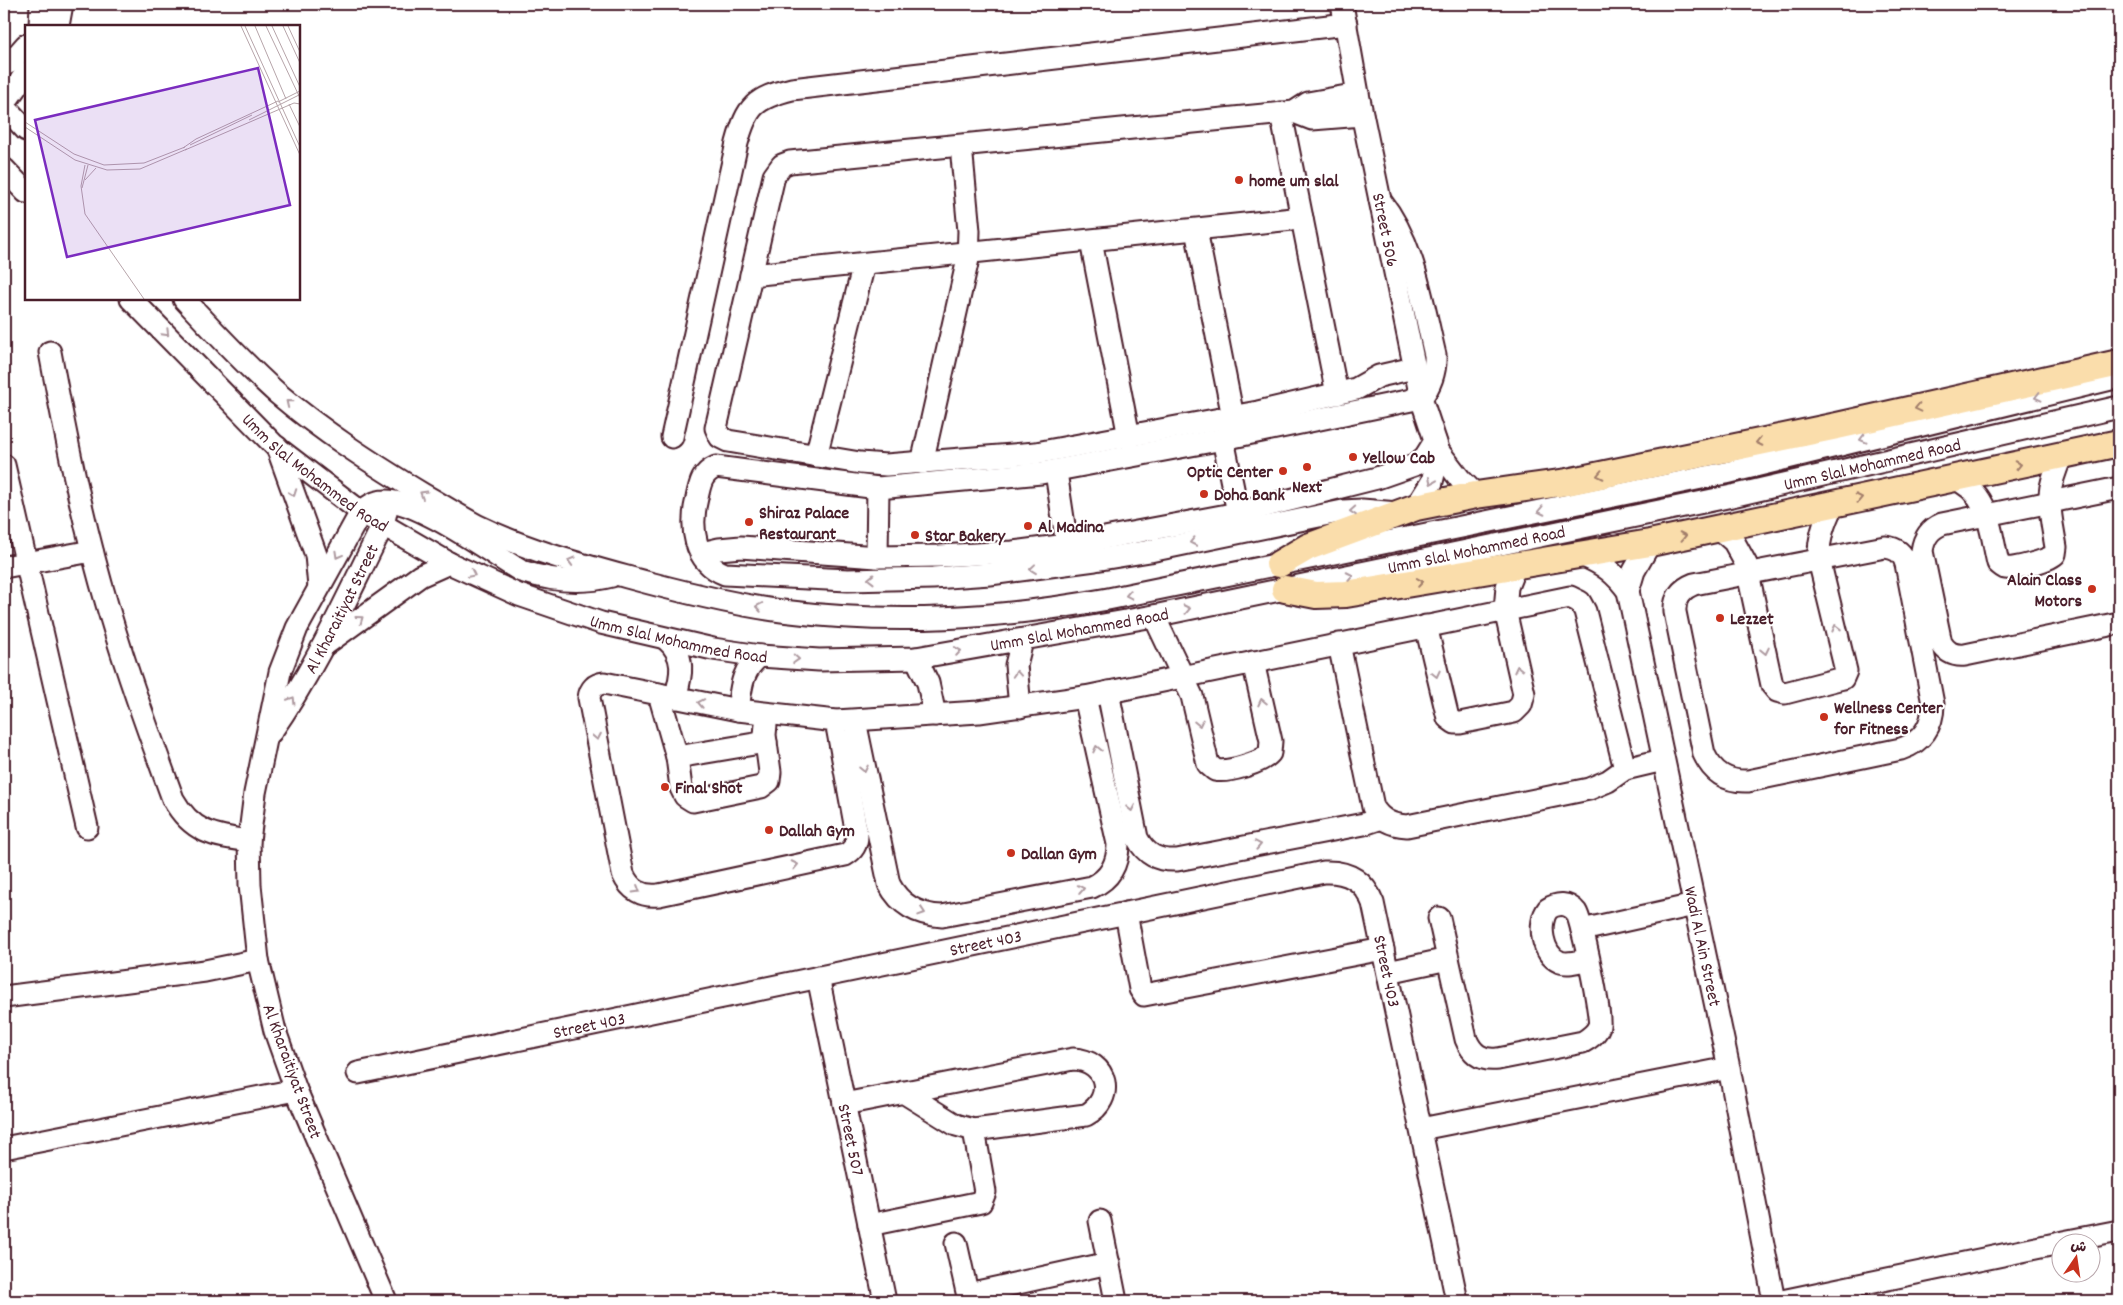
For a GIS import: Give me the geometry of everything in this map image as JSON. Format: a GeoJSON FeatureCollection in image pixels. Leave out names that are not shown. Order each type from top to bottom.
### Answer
{"type":"FeatureCollection","features":[{"type":"Feature","properties":{"kind":"main road"},"geometry":{"type":"LineString","coordinates":[[1279,564],[1308,548],[1409,510],[1476,495],[1567,482],[1837,426],[2119,363]]}},
{"type":"Feature","properties":{"kind":"main road"},"geometry":{"type":"LineString","coordinates":[[1285,589],[1316,595],[1346,594],[1584,556],[2119,443]]}},
{"type":"Feature","properties":{"kind":"street"},"geometry":{"type":"LineString","coordinates":[[58,25],[62,4]]}},
{"type":"Feature","properties":{"kind":"street"},"geometry":{"type":"LineString","coordinates":[[672,437],[741,127],[755,104],[770,94],[1344,14]]}},
{"type":"Feature","properties":{"kind":"street","name":"Street 506"},"geometry":{"type":"LineString","coordinates":[[1344,14],[1362,115],[1417,383],[1437,447],[1452,471],[1476,495]]}},
{"type":"Feature","properties":{"kind":"street"},"geometry":{"type":"LineString","coordinates":[[4,65],[12,61],[25,46]]}},
{"type":"Feature","properties":{"kind":"street"},"geometry":{"type":"LineString","coordinates":[[13,115],[25,76]]}},
{"type":"Feature","properties":{"kind":"street"},"geometry":{"type":"LineString","coordinates":[[1358,94],[1308,103],[1288,112],[790,162],[782,165],[774,176],[717,424],[717,433],[728,441],[860,464],[886,465],[1036,453],[1129,437],[1233,417],[1346,391],[1379,376],[1417,383]]}},
{"type":"Feature","properties":{"kind":"street"},"geometry":{"type":"LineString","coordinates":[[1288,112],[1312,119],[1362,115]]}},
{"type":"Feature","properties":{"kind":"street"},"geometry":{"type":"LineString","coordinates":[[1288,112],[1302,218],[1346,391]]}},
{"type":"Feature","properties":{"kind":"street"},"geometry":{"type":"LineString","coordinates":[[922,462],[969,252],[969,232],[961,146]]}},
{"type":"Feature","properties":{"kind":"street"},"geometry":{"type":"LineString","coordinates":[[4,154],[10,168],[7,172],[25,191]]}},
{"type":"Feature","properties":{"kind":"street"},"geometry":{"type":"LineString","coordinates":[[1380,200],[1398,226],[1411,256],[1435,355],[1432,381],[1417,383],[1223,439],[1056,472],[878,488],[716,467],[708,470],[702,476],[694,509],[693,530],[702,553],[713,567],[732,575],[848,580],[933,578],[990,574],[1096,560],[1343,511],[1409,510],[1432,482],[1437,447]]}},
{"type":"Feature","properties":{"kind":"street"},"geometry":{"type":"LineString","coordinates":[[751,275],[1302,218]]}},
{"type":"Feature","properties":{"kind":"street"},"geometry":{"type":"LineString","coordinates":[[1196,230],[1233,417]]}},
{"type":"Feature","properties":{"kind":"street"},"geometry":{"type":"LineString","coordinates":[[1091,240],[1129,437]]}},
{"type":"Feature","properties":{"kind":"street"},"geometry":{"type":"LineString","coordinates":[[816,456],[864,264]]}},
{"type":"Feature","properties":{"kind":"street","name":"Umm Slal Mohammed Road"},"geometry":{"type":"LineString","coordinates":[[133,300],[276,447],[362,512],[449,563],[546,606],[601,623],[712,649],[760,656],[819,660],[916,658],[1022,641],[1154,616],[1732,496],[2119,407]]}},
{"type":"Feature","properties":{"kind":"street","name":"Umm Slal Mohammed Road"},"geometry":{"type":"LineString","coordinates":[[185,300],[223,341],[278,393],[324,430],[376,466],[476,525],[531,549],[617,574],[716,599],[779,611],[834,617],[944,619],[999,616],[1054,609],[1726,473],[2119,377]]}},
{"type":"Feature","properties":{"kind":"street"},"geometry":{"type":"LineString","coordinates":[[50,352],[75,481],[92,551],[123,656],[176,804],[185,817],[203,831],[249,841]]}},
{"type":"Feature","properties":{"kind":"street"},"geometry":{"type":"LineString","coordinates":[[1223,439],[1238,513]]}},
{"type":"Feature","properties":{"kind":"street"},"geometry":{"type":"LineString","coordinates":[[276,447],[316,555],[319,566],[320,587]]}},
{"type":"Feature","properties":{"kind":"street"},"geometry":{"type":"LineString","coordinates":[[702,553],[719,549],[748,548],[877,557],[939,556],[1067,545],[1238,513],[1398,472],[1421,460],[1437,447]]}},
{"type":"Feature","properties":{"kind":"street"},"geometry":{"type":"LineString","coordinates":[[1953,478],[1964,482],[1982,502],[1987,514],[1998,562],[2003,567],[2010,568],[2050,559],[2055,554],[2056,547],[2048,502],[2054,473],[2062,455]]}},
{"type":"Feature","properties":{"kind":"street"},"geometry":{"type":"LineString","coordinates":[[4,465],[87,827]]}},
{"type":"Feature","properties":{"kind":"street","name":"Al Kharaitiyat Street"},"geometry":{"type":"LineString","coordinates":[[265,740],[298,692],[383,525],[386,500],[376,466]]}},
{"type":"Feature","properties":{"kind":"street"},"geometry":{"type":"LineString","coordinates":[[1056,472],[1067,545]]}},
{"type":"Feature","properties":{"kind":"street"},"geometry":{"type":"LineString","coordinates":[[877,557],[878,488]]}},
{"type":"Feature","properties":{"kind":"street"},"geometry":{"type":"LineString","coordinates":[[2119,488],[1942,524],[1930,531],[1923,544],[1923,558],[1941,643],[1948,652],[1960,656],[2119,624]]}},
{"type":"Feature","properties":{"kind":"street"},"geometry":{"type":"LineString","coordinates":[[362,512],[368,506],[386,500],[419,509],[520,571],[536,576],[568,581],[601,579],[617,574]]}},
{"type":"Feature","properties":{"kind":"street"},"geometry":{"type":"LineString","coordinates":[[1716,529],[1734,542],[1741,552],[1748,573],[1772,685],[1778,691],[1785,693],[1843,678],[1846,671],[1819,560],[1821,531],[1833,504]]}},
{"type":"Feature","properties":{"kind":"street","name":"Al Kharaitiyat Street"},"geometry":{"type":"LineString","coordinates":[[362,512],[297,628],[288,650],[274,696],[265,740],[255,793],[249,841],[251,895],[258,960],[275,1031],[296,1090],[386,1301]]}},
{"type":"Feature","properties":{"kind":"street"},"geometry":{"type":"LineString","coordinates":[[1628,591],[1634,571],[1650,543]]}},
{"type":"Feature","properties":{"kind":"street"},"geometry":{"type":"LineString","coordinates":[[1885,547],[1896,549],[1904,558],[1932,704],[1931,723],[1922,737],[1902,749],[1739,781],[1731,780],[1716,772],[1704,754],[1674,605],[1677,598],[1687,587],[1748,573],[1885,547]]}},
{"type":"Feature","properties":{"kind":"street"},"geometry":{"type":"LineString","coordinates":[[4,568],[92,551]]}},
{"type":"Feature","properties":{"kind":"street","name":"Wadi Al Ain Street"},"geometry":{"type":"LineString","coordinates":[[1584,556],[1614,573],[1628,591],[1728,1068],[1774,1301]]}},
{"type":"Feature","properties":{"kind":"street"},"geometry":{"type":"LineString","coordinates":[[321,647],[420,576],[449,563]]}},
{"type":"Feature","properties":{"kind":"street"},"geometry":{"type":"LineString","coordinates":[[1426,626],[1448,718],[1456,723],[1460,723],[1509,714],[1518,709],[1524,694],[1505,610],[1507,587],[1515,567]]}},
{"type":"Feature","properties":{"kind":"street"},"geometry":{"type":"LineString","coordinates":[[845,721],[857,834],[857,841],[851,852],[845,855],[659,895],[646,895],[634,890],[626,880],[623,874],[589,694],[594,686],[604,683],[767,714],[845,721],[935,715],[1020,707],[1085,697],[1565,597],[1575,599],[1583,606],[1625,769]]}},
{"type":"Feature","properties":{"kind":"street"},"geometry":{"type":"LineString","coordinates":[[1154,616],[1184,677],[1195,705],[1208,764],[1215,770],[1224,770],[1260,761],[1270,753],[1272,747],[1253,662]]}},
{"type":"Feature","properties":{"kind":"street"},"geometry":{"type":"LineString","coordinates":[[666,638],[676,651],[682,666],[682,674],[667,696],[683,793],[689,799],[698,801],[766,784],[770,777],[765,728],[767,714]]}},
{"type":"Feature","properties":{"kind":"street"},"geometry":{"type":"LineString","coordinates":[[1020,707],[1016,665],[1022,641]]}},
{"type":"Feature","properties":{"kind":"street"},"geometry":{"type":"LineString","coordinates":[[1339,644],[1373,807],[1382,818],[1398,825],[1407,826],[1589,789],[1608,781],[1625,769],[1663,760]]}},
{"type":"Feature","properties":{"kind":"street"},"geometry":{"type":"LineString","coordinates":[[738,710],[743,678],[750,665],[760,656]]}},
{"type":"Feature","properties":{"kind":"street"},"geometry":{"type":"LineString","coordinates":[[916,658],[928,683],[935,715]]}},
{"type":"Feature","properties":{"kind":"street"},"geometry":{"type":"LineString","coordinates":[[1108,692],[1137,838],[1141,846],[1155,858],[1166,861],[1177,860],[1364,824],[1382,818]]}},
{"type":"Feature","properties":{"kind":"street"},"geometry":{"type":"LineString","coordinates":[[845,721],[889,884],[899,900],[906,906],[923,914],[942,916],[1092,887],[1099,884],[1110,873],[1117,859],[1118,844],[1085,697]]}},
{"type":"Feature","properties":{"kind":"street"},"geometry":{"type":"LineString","coordinates":[[677,757],[766,742]]}},
{"type":"Feature","properties":{"kind":"street","name":"Street 403"},"geometry":{"type":"LineString","coordinates":[[358,1073],[1324,872],[1337,871],[1349,874],[1360,881],[1368,891],[1373,903],[1458,1301]]}},
{"type":"Feature","properties":{"kind":"street"},"geometry":{"type":"LineString","coordinates":[[1439,918],[1469,1046],[1478,1056],[1491,1060],[1575,1044],[1590,1038],[1596,1032],[1600,1018],[1588,959],[1582,930],[1578,916],[1567,905],[1552,906],[1543,917],[1546,947],[1554,959],[1568,963],[1588,959]]}},
{"type":"Feature","properties":{"kind":"street"},"geometry":{"type":"LineString","coordinates":[[1582,930],[1694,905]]}},
{"type":"Feature","properties":{"kind":"street"},"geometry":{"type":"LineString","coordinates":[[1126,913],[1140,989],[1144,995],[1383,949]]}},
{"type":"Feature","properties":{"kind":"street"},"geometry":{"type":"LineString","coordinates":[[1388,972],[1448,959]]}},
{"type":"Feature","properties":{"kind":"street"},"geometry":{"type":"LineString","coordinates":[[4,997],[205,971],[258,960]]}},
{"type":"Feature","properties":{"kind":"street","name":"Street 507"},"geometry":{"type":"LineString","coordinates":[[818,977],[885,1301]]}},
{"type":"Feature","properties":{"kind":"street"},"geometry":{"type":"LineString","coordinates":[[844,1104],[903,1092],[1073,1059],[1080,1059],[1093,1064],[1102,1075],[1105,1088],[1104,1095],[1097,1107],[1086,1115],[974,1130],[956,1125],[903,1092]]}},
{"type":"Feature","properties":{"kind":"street"},"geometry":{"type":"LineString","coordinates":[[1421,1129],[1728,1068]]}},
{"type":"Feature","properties":{"kind":"street"},"geometry":{"type":"LineString","coordinates":[[4,1148],[296,1090]]}},
{"type":"Feature","properties":{"kind":"street"},"geometry":{"type":"LineString","coordinates":[[869,1225],[981,1202],[985,1192],[974,1130]]}},
{"type":"Feature","properties":{"kind":"street"},"geometry":{"type":"LineString","coordinates":[[1100,1221],[1116,1301]]}},
{"type":"Feature","properties":{"kind":"street"},"geometry":{"type":"LineString","coordinates":[[2100,1235],[2119,1231]]}},
{"type":"Feature","properties":{"kind":"street"},"geometry":{"type":"LineString","coordinates":[[956,1243],[968,1298],[1109,1263]]}},
{"type":"Feature","properties":{"kind":"street"},"geometry":{"type":"LineString","coordinates":[[1782,1301],[2050,1245]]}},
{"type":"Feature","properties":{"kind":"place","name":"home um slal"},"geometry":{"type":"Point","coordinates":[1239,180]}},
{"type":"Feature","properties":{"kind":"place","name":"Yellow Cab"},"geometry":{"type":"Point","coordinates":[1353,457]}},
{"type":"Feature","properties":{"kind":"place","name":"Next"},"geometry":{"type":"Point","coordinates":[1307,467]}},
{"type":"Feature","properties":{"kind":"place","name":"Optic Center"},"geometry":{"type":"Point","coordinates":[1283,471]}},
{"type":"Feature","properties":{"kind":"place","name":"Doha Bank"},"geometry":{"type":"Point","coordinates":[1204,494]}},
{"type":"Feature","properties":{"kind":"place","name":"Shiraz Palace Restaurant"},"geometry":{"type":"Point","coordinates":[749,522]}},
{"type":"Feature","properties":{"kind":"place","name":"Al Madina"},"geometry":{"type":"Point","coordinates":[1028,526]}},
{"type":"Feature","properties":{"kind":"place","name":"Star Bakery"},"geometry":{"type":"Point","coordinates":[915,535]}},
{"type":"Feature","properties":{"kind":"place","name":"Alain Class Motors"},"geometry":{"type":"Point","coordinates":[2092,589]}},
{"type":"Feature","properties":{"kind":"place","name":"Lezzet"},"geometry":{"type":"Point","coordinates":[1720,618]}},
{"type":"Feature","properties":{"kind":"place","name":"Wellness Center for Fitness"},"geometry":{"type":"Point","coordinates":[1824,717]}},
{"type":"Feature","properties":{"kind":"place","name":"Final Shot"},"geometry":{"type":"Point","coordinates":[665,787]}},
{"type":"Feature","properties":{"kind":"place","name":"Dallah Gym"},"geometry":{"type":"Point","coordinates":[769,830]}},
{"type":"Feature","properties":{"kind":"place","name":"Dallan Gym"},"geometry":{"type":"Point","coordinates":[1011,853]}}]}
